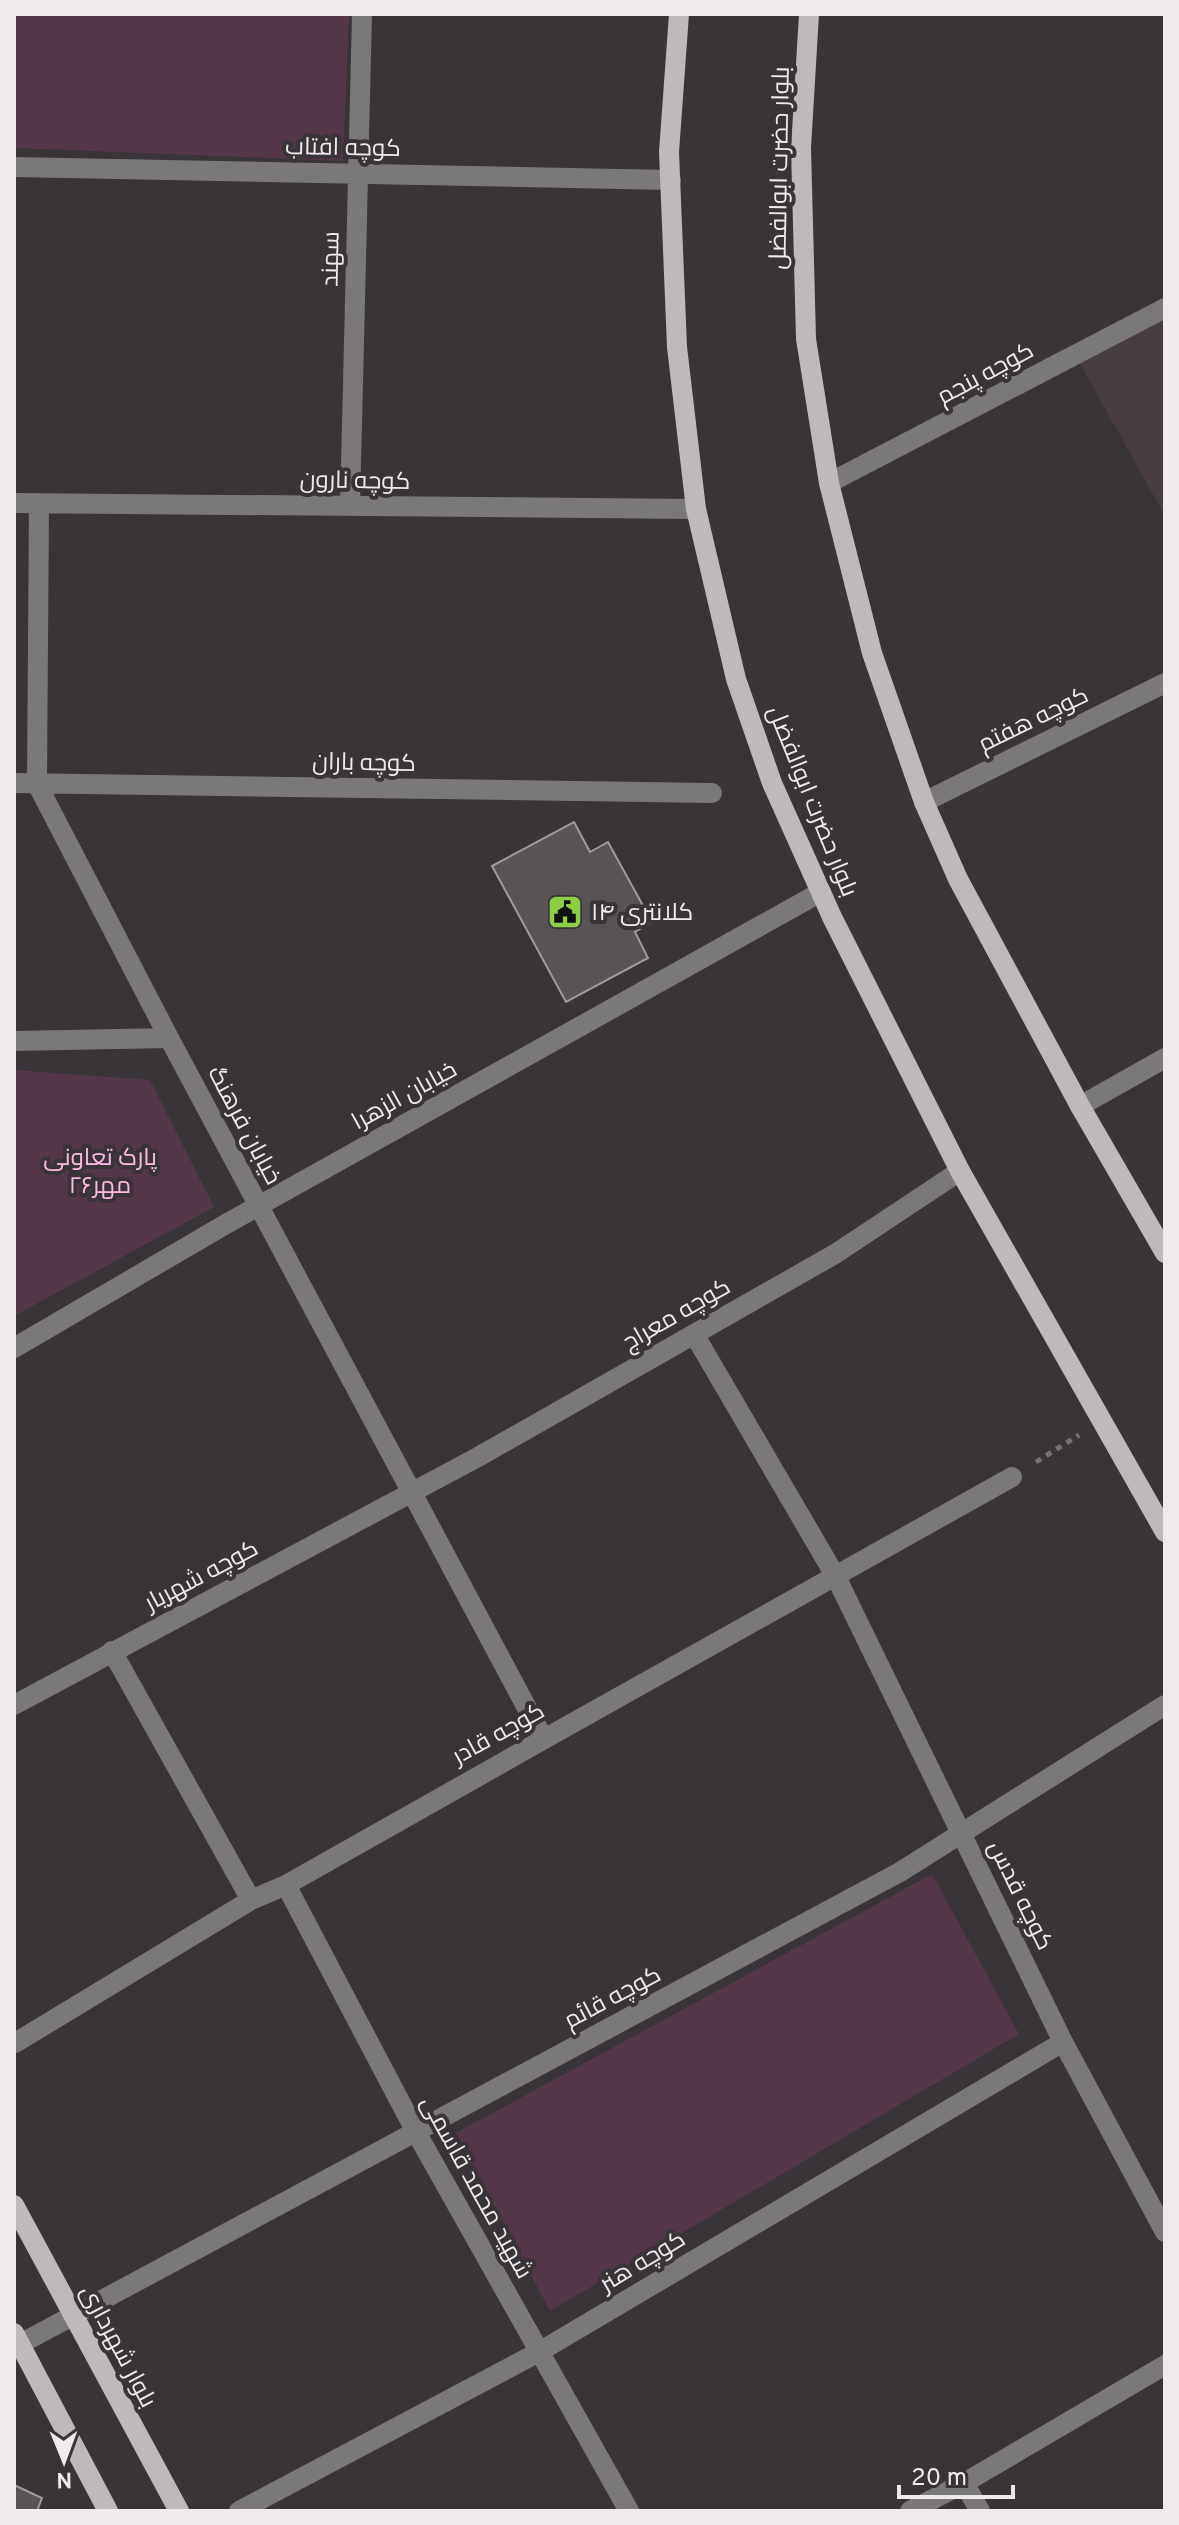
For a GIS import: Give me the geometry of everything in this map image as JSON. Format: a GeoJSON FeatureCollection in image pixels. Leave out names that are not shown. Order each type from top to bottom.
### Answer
{"type":"FeatureCollection","features":[{"type":"Feature","properties":{"kind":"main road","name":"بلوار حضرت ابوالفضل"},"geometry":{"type":"LineString","coordinates":[[679,14],[669,152],[677,347],[696,509],[736,679],[772,783],[821,892],[960,1171],[1165,1532]]}},
{"type":"Feature","properties":{"kind":"main road","name":"بلوار حضرت ابوالفضل"},"geometry":{"type":"LineString","coordinates":[[809,14],[801,148],[806,339],[829,483],[872,653],[924,802],[958,879],[1080,1106],[1165,1253]]}},
{"type":"Feature","properties":{"kind":"main road","name":"بلوار شهرداری"},"geometry":{"type":"LineString","coordinates":[[14,2205],[179,2511]]}},
{"type":"Feature","properties":{"kind":"main road"},"geometry":{"type":"LineString","coordinates":[[17,2339],[108,2511]]}},
{"type":"Feature","properties":{"kind":"street","name":"سهند"},"geometry":{"type":"LineString","coordinates":[[350,506],[362,14]]}},
{"type":"Feature","properties":{"kind":"street","name":"کوچه افتاب"},"geometry":{"type":"LineString","coordinates":[[14,167],[671,180]]}},
{"type":"Feature","properties":{"kind":"street","name":"کوچه پنجم"},"geometry":{"type":"LineString","coordinates":[[829,483],[1165,308]]}},
{"type":"Feature","properties":{"kind":"street","name":"کوچه نارون"},"geometry":{"type":"LineString","coordinates":[[14,503],[696,509]]}},
{"type":"Feature","properties":{"kind":"street","name":"خیابان فرهنگ"},"geometry":{"type":"LineString","coordinates":[[39,503],[37,784],[169,1038],[543,1738]]}},
{"type":"Feature","properties":{"kind":"street","name":"کوچه هفتم"},"geometry":{"type":"LineString","coordinates":[[924,802],[1165,683]]}},
{"type":"Feature","properties":{"kind":"street","name":"کوچه باران"},"geometry":{"type":"LineString","coordinates":[[14,783],[712,793]]}},
{"type":"Feature","properties":{"kind":"street","name":"خیابان الزهرا"},"geometry":{"type":"LineString","coordinates":[[14,1348],[259,1206],[821,892]]}},
{"type":"Feature","properties":{"kind":"street"},"geometry":{"type":"LineString","coordinates":[[14,1041],[169,1038]]}},
{"type":"Feature","properties":{"kind":"street"},"geometry":{"type":"LineString","coordinates":[[1080,1106],[1165,1058]]}},
{"type":"Feature","properties":{"kind":"street","name":"کوچه معراج"},"geometry":{"type":"LineString","coordinates":[[412,1493],[835,1254],[960,1171]]}},
{"type":"Feature","properties":{"kind":"street","name":"کوچه قدس"},"geometry":{"type":"LineString","coordinates":[[694,1334],[836,1577],[1063,2042],[1165,2232]]}},
{"type":"Feature","properties":{"kind":"street","name":"کوچه قادر"},"geometry":{"type":"LineString","coordinates":[[15,2043],[251,1900],[286,1885],[1012,1477]]}},
{"type":"Feature","properties":{"kind":"street","name":"کوچه شهریار"},"geometry":{"type":"LineString","coordinates":[[14,1705],[412,1493]]}},
{"type":"Feature","properties":{"kind":"street"},"geometry":{"type":"LineString","coordinates":[[112,1651],[251,1900]]}},
{"type":"Feature","properties":{"kind":"street","name":"کوچه قائم"},"geometry":{"type":"LineString","coordinates":[[17,2339],[74,2315],[900,1872],[1165,1705]]}},
{"type":"Feature","properties":{"kind":"street","name":"شهید محمد قاسمی"},"geometry":{"type":"LineString","coordinates":[[286,1885],[416,2132],[629,2511]]}},
{"type":"Feature","properties":{"kind":"street","name":"کوچه هنر"},"geometry":{"type":"LineString","coordinates":[[239,2511],[539,2352],[1063,2042]]}},
{"type":"Feature","properties":{"kind":"street"},"geometry":{"type":"LineString","coordinates":[[910,2511],[964,2483],[1165,2365]]}},
{"type":"Feature","properties":{"kind":"street"},"geometry":{"type":"LineString","coordinates":[[964,2483],[980,2511]]}},
{"type":"Feature","properties":{"kind":"path"},"geometry":{"type":"LineString","coordinates":[[1012,1477],[1102,1421]]}},
{"type":"Feature","properties":{"kind":"shaded area"},"geometry":{"type":"Polygon","coordinates":[[[1165,312],[1165,516],[1078,360],[1165,312]]]}},
{"type":"Feature","properties":{"kind":"green space"},"geometry":{"type":"Polygon","coordinates":[[[14,14],[349,14],[343,161],[14,148],[14,14]]]}},
{"type":"Feature","properties":{"kind":"green space","name":"پارک تعاونی مهر۲۶"},"geometry":{"type":"Polygon","coordinates":[[[14,1070],[150,1080],[214,1207],[14,1316],[14,1070]]]}},
{"type":"Feature","properties":{"kind":"green space"},"geometry":{"type":"Polygon","coordinates":[[[932,1874],[1019,2034],[550,2311],[456,2133],[932,1874]]]}},
{"type":"Feature","properties":{"kind":"building"},"geometry":{"type":"Polygon","coordinates":[[[574,822],[590,852],[608,842],[652,922],[635,932],[648,958],[566,1002],[492,866],[574,822]]]}},
{"type":"Feature","properties":{"kind":"building"},"geometry":{"type":"Polygon","coordinates":[[[14,2485],[42,2498],[37,2511],[14,2511],[14,2485]]]}},
{"type":"Feature","properties":{"kind":"place","name":"کلانتری ۱۴"},"geometry":{"type":"Point","coordinates":[565,912]}}]}
